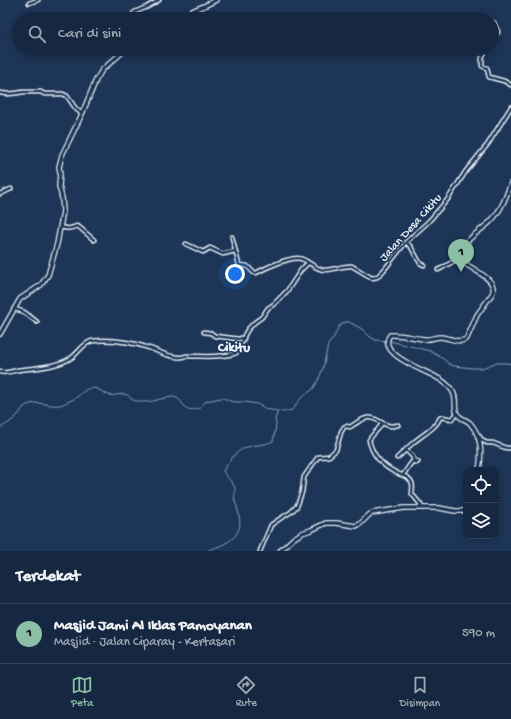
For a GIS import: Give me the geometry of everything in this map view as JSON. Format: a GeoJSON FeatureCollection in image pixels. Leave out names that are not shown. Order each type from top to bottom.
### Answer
{"type":"FeatureCollection","features":[{"type":"Feature","properties":{"kind":"main road"},"geometry":{"type":"LineString","coordinates":[[190,12],[216,0]]}},
{"type":"Feature","properties":{"kind":"main road"},"geometry":{"type":"LineString","coordinates":[[0,334],[20,299],[36,289],[45,281],[54,255],[63,211],[59,186],[60,163],[96,80],[102,70],[118,56]]}},
{"type":"Feature","properties":{"kind":"main road"},"geometry":{"type":"LineString","coordinates":[[479,467],[480,442],[470,424],[457,414],[455,395],[448,385],[434,376],[407,363],[394,353],[390,349],[388,338],[390,334],[395,334],[424,339],[440,337],[456,341],[464,341],[466,339],[477,315],[492,294],[493,286],[484,276],[458,258],[458,252],[462,246],[490,221],[498,211],[505,199],[511,183]]}},
{"type":"Feature","properties":{"kind":"main road"},"geometry":{"type":"LineString","coordinates":[[280,551],[300,534],[326,523],[356,526],[372,513],[397,509],[439,508],[463,511]]}},
{"type":"Feature","properties":{"kind":"street"},"geometry":{"type":"LineString","coordinates":[[29,2],[38,0]]}},
{"type":"Feature","properties":{"kind":"street"},"geometry":{"type":"LineString","coordinates":[[135,12],[159,0]]}},
{"type":"Feature","properties":{"kind":"street"},"geometry":{"type":"LineString","coordinates":[[483,56],[482,66],[487,68],[489,77],[504,81],[511,85]]}},
{"type":"Feature","properties":{"kind":"street"},"geometry":{"type":"LineString","coordinates":[[0,93],[12,94],[23,92],[41,92],[44,94],[63,94],[67,96],[76,109],[82,114]]}},
{"type":"Feature","properties":{"kind":"street","name":"Jalan Desa Cikitu"},"geometry":{"type":"LineString","coordinates":[[308,263],[325,270],[352,266],[370,277],[377,277],[406,242],[429,221],[448,200],[466,170],[488,144],[511,107]]}},
{"type":"Feature","properties":{"kind":"street"},"geometry":{"type":"LineString","coordinates":[[0,194],[11,188]]}},
{"type":"Feature","properties":{"kind":"street"},"geometry":{"type":"LineString","coordinates":[[60,227],[68,229],[77,226],[94,240]]}},
{"type":"Feature","properties":{"kind":"street"},"geometry":{"type":"LineString","coordinates":[[0,372],[5,373],[37,369],[64,362],[75,355],[88,342],[94,341],[117,341],[136,344],[178,357],[227,356],[236,353],[248,329],[287,291],[301,270],[308,263],[298,258],[281,261],[254,273],[248,267],[239,265],[232,237]]}},
{"type":"Feature","properties":{"kind":"street"},"geometry":{"type":"LineString","coordinates":[[406,242],[411,247],[420,263],[424,265]]}},
{"type":"Feature","properties":{"kind":"street"},"geometry":{"type":"LineString","coordinates":[[186,244],[203,252],[209,248],[223,254],[235,251]]}},
{"type":"Feature","properties":{"kind":"street"},"geometry":{"type":"LineString","coordinates":[[438,270],[458,258]]}},
{"type":"Feature","properties":{"kind":"street"},"geometry":{"type":"LineString","coordinates":[[15,309],[24,312],[37,322]]}},
{"type":"Feature","properties":{"kind":"street"},"geometry":{"type":"LineString","coordinates":[[204,332],[211,333],[215,336],[239,340],[240,338],[244,338]]}},
{"type":"Feature","properties":{"kind":"street"},"geometry":{"type":"LineString","coordinates":[[397,458],[415,440],[438,423],[441,417],[452,419],[457,414]]}},
{"type":"Feature","properties":{"kind":"street"},"geometry":{"type":"LineString","coordinates":[[260,551],[271,525],[291,512],[296,506],[302,492],[304,477],[316,459],[320,456],[329,456],[336,450],[344,427],[350,427],[368,417],[392,426],[398,425]]}},
{"type":"Feature","properties":{"kind":"street"},"geometry":{"type":"LineString","coordinates":[[382,423],[380,428],[368,440],[369,444],[379,461],[391,470],[403,475],[411,481],[413,485],[412,494],[421,505],[422,509]]}},
{"type":"Feature","properties":{"kind":"street"},"geometry":{"type":"LineString","coordinates":[[477,435],[483,441],[506,448],[511,448]]}},
{"type":"Feature","properties":{"kind":"street"},"geometry":{"type":"LineString","coordinates":[[406,450],[412,463]]}},
{"type":"Feature","properties":{"kind":"street"},"geometry":{"type":"LineString","coordinates":[[403,475],[413,461],[417,462],[410,458]]}},
{"type":"Feature","properties":{"kind":"waterway"},"geometry":{"type":"LineString","coordinates":[[0,428],[13,420],[27,405],[36,403],[60,405],[92,388],[111,395],[125,394],[132,400],[140,402],[149,402],[172,397],[179,400],[186,408],[193,410],[200,408],[206,401],[221,398],[233,402],[257,404],[266,409],[283,412],[292,410],[301,398],[313,389],[318,381],[323,368],[328,345],[339,326],[345,322],[349,322],[362,329],[375,340],[390,341],[430,351],[454,366],[482,368],[495,363],[511,364]]}},
{"type":"Feature","properties":{"kind":"waterway"},"geometry":{"type":"LineString","coordinates":[[207,551],[231,540],[240,526],[239,514],[235,499],[235,488],[223,471],[232,458],[241,450],[273,441],[276,423],[275,419],[278,411]]}},
{"type":"Feature","properties":{"kind":"place","name":"Masjid Jami Al Iklas Pamoyanan"},"geometry":{"type":"Point","coordinates":[461,272]}},
{"type":"Feature","properties":{"kind":"district","name":"Cikitu"},"geometry":{"type":"Point","coordinates":[234,346]}}]}
